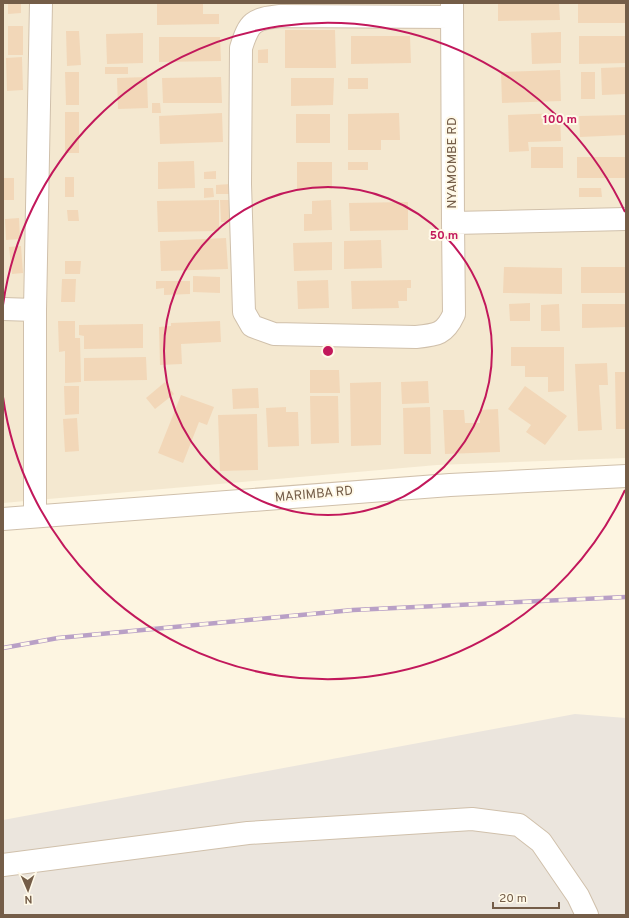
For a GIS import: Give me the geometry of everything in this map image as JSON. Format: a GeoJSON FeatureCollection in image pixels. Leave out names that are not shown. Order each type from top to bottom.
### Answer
{"type":"FeatureCollection","features":[{"type":"Feature","properties":{"kind":"street"},"geometry":{"type":"LineString","coordinates":[[35,515],[35,310],[41,3]]}},
{"type":"Feature","properties":{"kind":"street"},"geometry":{"type":"LineString","coordinates":[[452,10],[280,16],[260,18],[247,30],[241,48],[240,184],[244,312],[252,326],[274,334],[416,337],[437,335],[449,326],[454,314],[453,223]]}},
{"type":"Feature","properties":{"kind":"street","name":"NYAMOMBE RD"},"geometry":{"type":"LineString","coordinates":[[452,10],[453,223],[626,219]]}},
{"type":"Feature","properties":{"kind":"street"},"geometry":{"type":"LineString","coordinates":[[3,309],[35,310]]}},
{"type":"Feature","properties":{"kind":"street","name":"MARIMBA RD"},"geometry":{"type":"LineString","coordinates":[[3,519],[35,515],[182,506],[450,485],[626,476]]}},
{"type":"Feature","properties":{"kind":"street"},"geometry":{"type":"LineString","coordinates":[[3,865],[248,833],[472,819],[519,825],[541,842],[578,896],[587,915]]}},
{"type":"Feature","properties":{"kind":"shaded area"},"geometry":{"type":"Polygon","coordinates":[[[3,3],[626,3],[626,458],[437,465],[3,503],[3,3]]]}},
{"type":"Feature","properties":{"kind":"shaded area"},"geometry":{"type":"Polygon","coordinates":[[[575,714],[626,718],[626,915],[3,915],[3,820],[575,714]]]}},
{"type":"Feature","properties":{"kind":"building"},"geometry":{"type":"Polygon","coordinates":[[[8,3],[21,3],[21,13],[8,14],[8,3]]]}},
{"type":"Feature","properties":{"kind":"building"},"geometry":{"type":"Polygon","coordinates":[[[157,3],[203,3],[203,14],[219,14],[219,24],[157,25],[157,3]]]}},
{"type":"Feature","properties":{"kind":"building"},"geometry":{"type":"Polygon","coordinates":[[[498,3],[559,3],[560,20],[498,21],[498,3]]]}},
{"type":"Feature","properties":{"kind":"building"},"geometry":{"type":"Polygon","coordinates":[[[578,3],[626,3],[626,23],[578,23],[578,3]]]}},
{"type":"Feature","properties":{"kind":"building"},"geometry":{"type":"Polygon","coordinates":[[[8,26],[23,26],[23,55],[8,55],[8,26]]]}},
{"type":"Feature","properties":{"kind":"building"},"geometry":{"type":"Polygon","coordinates":[[[285,30],[335,30],[336,68],[285,68],[285,30]]]}},
{"type":"Feature","properties":{"kind":"building"},"geometry":{"type":"Polygon","coordinates":[[[66,31],[79,31],[81,65],[67,66],[66,31]]]}},
{"type":"Feature","properties":{"kind":"building"},"geometry":{"type":"Polygon","coordinates":[[[561,32],[561,63],[532,64],[531,33],[561,32]]]}},
{"type":"Feature","properties":{"kind":"building"},"geometry":{"type":"Polygon","coordinates":[[[143,33],[143,63],[107,64],[106,34],[143,33]]]}},
{"type":"Feature","properties":{"kind":"building"},"geometry":{"type":"Polygon","coordinates":[[[351,36],[410,36],[411,63],[351,64],[351,36]]]}},
{"type":"Feature","properties":{"kind":"building"},"geometry":{"type":"Polygon","coordinates":[[[579,36],[626,36],[626,63],[579,64],[579,36]]]}},
{"type":"Feature","properties":{"kind":"building"},"geometry":{"type":"Polygon","coordinates":[[[159,37],[220,37],[221,61],[159,62],[159,37]]]}},
{"type":"Feature","properties":{"kind":"building"},"geometry":{"type":"Polygon","coordinates":[[[268,49],[268,63],[258,63],[258,50],[268,49]]]}},
{"type":"Feature","properties":{"kind":"building"},"geometry":{"type":"Polygon","coordinates":[[[22,57],[23,90],[7,91],[6,58],[22,57]]]}},
{"type":"Feature","properties":{"kind":"building"},"geometry":{"type":"Polygon","coordinates":[[[105,67],[128,67],[128,74],[105,74],[105,67]]]}},
{"type":"Feature","properties":{"kind":"building"},"geometry":{"type":"Polygon","coordinates":[[[626,67],[626,94],[602,95],[601,68],[626,67]]]}},
{"type":"Feature","properties":{"kind":"building"},"geometry":{"type":"Polygon","coordinates":[[[560,70],[561,101],[502,103],[501,72],[560,70]]]}},
{"type":"Feature","properties":{"kind":"building"},"geometry":{"type":"Polygon","coordinates":[[[65,72],[79,72],[79,105],[66,105],[65,72]]]}},
{"type":"Feature","properties":{"kind":"building"},"geometry":{"type":"Polygon","coordinates":[[[581,72],[595,72],[595,99],[581,99],[581,72]]]}},
{"type":"Feature","properties":{"kind":"building"},"geometry":{"type":"Polygon","coordinates":[[[147,77],[148,108],[118,109],[117,78],[147,77]]]}},
{"type":"Feature","properties":{"kind":"building"},"geometry":{"type":"Polygon","coordinates":[[[221,77],[222,103],[163,103],[162,78],[221,77]]]}},
{"type":"Feature","properties":{"kind":"building"},"geometry":{"type":"Polygon","coordinates":[[[291,78],[334,78],[333,105],[291,106],[291,78]]]}},
{"type":"Feature","properties":{"kind":"building"},"geometry":{"type":"Polygon","coordinates":[[[348,78],[368,78],[368,89],[348,89],[348,78]]]}},
{"type":"Feature","properties":{"kind":"building"},"geometry":{"type":"Polygon","coordinates":[[[152,103],[160,103],[161,113],[152,113],[152,103]]]}},
{"type":"Feature","properties":{"kind":"building"},"geometry":{"type":"Polygon","coordinates":[[[65,112],[79,112],[79,153],[65,153],[65,112]]]}},
{"type":"Feature","properties":{"kind":"building"},"geometry":{"type":"Polygon","coordinates":[[[222,113],[223,142],[160,144],[159,116],[222,113]]]}},
{"type":"Feature","properties":{"kind":"building"},"geometry":{"type":"Polygon","coordinates":[[[399,113],[400,140],[381,140],[381,150],[348,150],[348,114],[399,113]]]}},
{"type":"Feature","properties":{"kind":"building"},"geometry":{"type":"Polygon","coordinates":[[[560,113],[561,141],[528,142],[529,151],[509,152],[508,115],[560,113]]]}},
{"type":"Feature","properties":{"kind":"building"},"geometry":{"type":"Polygon","coordinates":[[[296,114],[330,114],[330,143],[296,143],[296,114]]]}},
{"type":"Feature","properties":{"kind":"building"},"geometry":{"type":"Polygon","coordinates":[[[626,115],[626,135],[580,137],[579,116],[626,115]]]}},
{"type":"Feature","properties":{"kind":"building"},"geometry":{"type":"Polygon","coordinates":[[[531,147],[563,147],[563,168],[531,168],[531,147]]]}},
{"type":"Feature","properties":{"kind":"building"},"geometry":{"type":"Polygon","coordinates":[[[577,157],[626,157],[626,178],[577,178],[577,157]]]}},
{"type":"Feature","properties":{"kind":"building"},"geometry":{"type":"Polygon","coordinates":[[[194,161],[195,188],[158,189],[158,162],[194,161]]]}},
{"type":"Feature","properties":{"kind":"building"},"geometry":{"type":"Polygon","coordinates":[[[297,162],[332,162],[332,189],[297,189],[297,162]]]}},
{"type":"Feature","properties":{"kind":"building"},"geometry":{"type":"Polygon","coordinates":[[[348,162],[368,162],[368,170],[348,170],[348,162]]]}},
{"type":"Feature","properties":{"kind":"building"},"geometry":{"type":"Polygon","coordinates":[[[216,171],[216,179],[204,179],[204,172],[216,171]]]}},
{"type":"Feature","properties":{"kind":"building"},"geometry":{"type":"Polygon","coordinates":[[[65,177],[74,177],[74,197],[65,197],[65,177]]]}},
{"type":"Feature","properties":{"kind":"building"},"geometry":{"type":"Polygon","coordinates":[[[3,178],[14,178],[14,200],[3,200],[3,178]]]}},
{"type":"Feature","properties":{"kind":"building"},"geometry":{"type":"Polygon","coordinates":[[[230,184],[230,194],[216,194],[216,185],[230,184]]]}},
{"type":"Feature","properties":{"kind":"building"},"geometry":{"type":"Polygon","coordinates":[[[204,188],[213,188],[214,197],[204,198],[204,188]]]}},
{"type":"Feature","properties":{"kind":"building"},"geometry":{"type":"Polygon","coordinates":[[[579,188],[601,188],[602,197],[579,197],[579,188]]]}},
{"type":"Feature","properties":{"kind":"building"},"geometry":{"type":"Polygon","coordinates":[[[219,200],[219,231],[158,232],[157,201],[219,200]]]}},
{"type":"Feature","properties":{"kind":"building"},"geometry":{"type":"Polygon","coordinates":[[[220,200],[231,200],[232,222],[221,222],[220,200]]]}},
{"type":"Feature","properties":{"kind":"building"},"geometry":{"type":"Polygon","coordinates":[[[331,200],[332,230],[304,231],[304,214],[312,214],[312,201],[331,200]]]}},
{"type":"Feature","properties":{"kind":"building"},"geometry":{"type":"Polygon","coordinates":[[[408,202],[408,230],[350,231],[349,203],[408,202]]]}},
{"type":"Feature","properties":{"kind":"building"},"geometry":{"type":"Polygon","coordinates":[[[67,210],[78,210],[79,221],[68,221],[67,210]]]}},
{"type":"Feature","properties":{"kind":"building"},"geometry":{"type":"Polygon","coordinates":[[[19,218],[20,239],[6,240],[5,219],[19,218]]]}},
{"type":"Feature","properties":{"kind":"building"},"geometry":{"type":"Polygon","coordinates":[[[226,238],[228,269],[161,271],[160,241],[226,238]]]}},
{"type":"Feature","properties":{"kind":"building"},"geometry":{"type":"Polygon","coordinates":[[[381,240],[382,268],[344,269],[344,241],[381,240]]]}},
{"type":"Feature","properties":{"kind":"building"},"geometry":{"type":"Polygon","coordinates":[[[332,242],[332,270],[294,271],[293,243],[332,242]]]}},
{"type":"Feature","properties":{"kind":"building"},"geometry":{"type":"Polygon","coordinates":[[[21,246],[23,273],[12,274],[9,247],[21,246]]]}},
{"type":"Feature","properties":{"kind":"building"},"geometry":{"type":"Polygon","coordinates":[[[65,261],[81,261],[80,274],[65,274],[65,261]]]}},
{"type":"Feature","properties":{"kind":"building"},"geometry":{"type":"Polygon","coordinates":[[[504,267],[562,268],[562,294],[503,293],[504,267]]]}},
{"type":"Feature","properties":{"kind":"building"},"geometry":{"type":"Polygon","coordinates":[[[581,267],[626,267],[626,293],[581,293],[581,267]]]}},
{"type":"Feature","properties":{"kind":"building"},"geometry":{"type":"Polygon","coordinates":[[[193,276],[220,277],[220,293],[193,292],[193,276]]]}},
{"type":"Feature","properties":{"kind":"building"},"geometry":{"type":"Polygon","coordinates":[[[62,279],[76,279],[75,302],[61,302],[62,279]]]}},
{"type":"Feature","properties":{"kind":"building"},"geometry":{"type":"Polygon","coordinates":[[[328,280],[329,308],[298,309],[297,281],[328,280]]]}},
{"type":"Feature","properties":{"kind":"building"},"geometry":{"type":"Polygon","coordinates":[[[411,280],[411,288],[407,288],[407,301],[398,301],[399,308],[352,309],[351,281],[411,280]]]}},
{"type":"Feature","properties":{"kind":"building"},"geometry":{"type":"Polygon","coordinates":[[[156,281],[190,281],[190,294],[164,295],[164,288],[156,289],[156,281]]]}},
{"type":"Feature","properties":{"kind":"building"},"geometry":{"type":"Polygon","coordinates":[[[530,303],[530,321],[510,321],[509,304],[530,303]]]}},
{"type":"Feature","properties":{"kind":"building"},"geometry":{"type":"Polygon","coordinates":[[[559,304],[560,331],[541,331],[541,305],[559,304]]]}},
{"type":"Feature","properties":{"kind":"building"},"geometry":{"type":"Polygon","coordinates":[[[582,304],[626,304],[626,327],[582,328],[582,304]]]}},
{"type":"Feature","properties":{"kind":"building"},"geometry":{"type":"Polygon","coordinates":[[[58,321],[75,321],[75,338],[80,338],[81,382],[65,383],[65,351],[59,352],[58,321]]]}},
{"type":"Feature","properties":{"kind":"building"},"geometry":{"type":"Polygon","coordinates":[[[220,321],[221,342],[181,344],[182,364],[160,365],[159,327],[171,326],[171,323],[220,321]]]}},
{"type":"Feature","properties":{"kind":"building"},"geometry":{"type":"Polygon","coordinates":[[[143,324],[143,348],[84,349],[84,336],[79,335],[79,325],[143,324]]]}},
{"type":"Feature","properties":{"kind":"building"},"geometry":{"type":"Polygon","coordinates":[[[511,347],[564,347],[564,391],[548,392],[548,377],[525,377],[525,366],[511,366],[511,347]]]}},
{"type":"Feature","properties":{"kind":"building"},"geometry":{"type":"Polygon","coordinates":[[[146,357],[147,380],[84,381],[84,358],[146,357]]]}},
{"type":"Feature","properties":{"kind":"building"},"geometry":{"type":"Polygon","coordinates":[[[607,363],[608,385],[599,385],[602,430],[578,431],[575,364],[607,363]]]}},
{"type":"Feature","properties":{"kind":"building"},"geometry":{"type":"Polygon","coordinates":[[[310,370],[339,370],[340,393],[310,393],[310,370]]]}},
{"type":"Feature","properties":{"kind":"building"},"geometry":{"type":"Polygon","coordinates":[[[615,372],[626,372],[626,429],[616,429],[615,372]]]}},
{"type":"Feature","properties":{"kind":"building"},"geometry":{"type":"Polygon","coordinates":[[[428,381],[429,403],[402,404],[401,382],[428,381]]]}},
{"type":"Feature","properties":{"kind":"building"},"geometry":{"type":"Polygon","coordinates":[[[165,382],[174,394],[155,409],[146,398],[165,382]]]}},
{"type":"Feature","properties":{"kind":"building"},"geometry":{"type":"Polygon","coordinates":[[[381,382],[381,445],[351,446],[350,383],[381,382]]]}},
{"type":"Feature","properties":{"kind":"building"},"geometry":{"type":"Polygon","coordinates":[[[64,386],[79,386],[79,414],[65,415],[64,386]]]}},
{"type":"Feature","properties":{"kind":"building"},"geometry":{"type":"Polygon","coordinates":[[[525,386],[567,416],[545,445],[526,432],[531,425],[508,409],[525,386]]]}},
{"type":"Feature","properties":{"kind":"building"},"geometry":{"type":"Polygon","coordinates":[[[258,388],[259,408],[233,409],[232,389],[258,388]]]}},
{"type":"Feature","properties":{"kind":"building"},"geometry":{"type":"Polygon","coordinates":[[[181,395],[214,407],[207,425],[199,422],[183,463],[158,453],[181,395]]]}},
{"type":"Feature","properties":{"kind":"building"},"geometry":{"type":"Polygon","coordinates":[[[310,396],[338,396],[339,443],[311,444],[310,396]]]}},
{"type":"Feature","properties":{"kind":"building"},"geometry":{"type":"Polygon","coordinates":[[[286,407],[286,412],[298,412],[299,446],[268,447],[266,408],[286,407]]]}},
{"type":"Feature","properties":{"kind":"building"},"geometry":{"type":"Polygon","coordinates":[[[430,407],[431,454],[404,454],[403,408],[430,407]]]}},
{"type":"Feature","properties":{"kind":"building"},"geometry":{"type":"Polygon","coordinates":[[[498,409],[500,452],[445,454],[443,410],[464,410],[465,423],[480,423],[480,410],[498,409]]]}},
{"type":"Feature","properties":{"kind":"building"},"geometry":{"type":"Polygon","coordinates":[[[257,414],[258,470],[220,471],[218,415],[257,414]]]}},
{"type":"Feature","properties":{"kind":"building"},"geometry":{"type":"Polygon","coordinates":[[[77,418],[79,451],[65,452],[63,419],[77,418]]]}},
{"type":"Feature","properties":{"kind":"railway"},"geometry":{"type":"LineString","coordinates":[[3,648],[58,638],[353,610],[626,597]]}}]}
